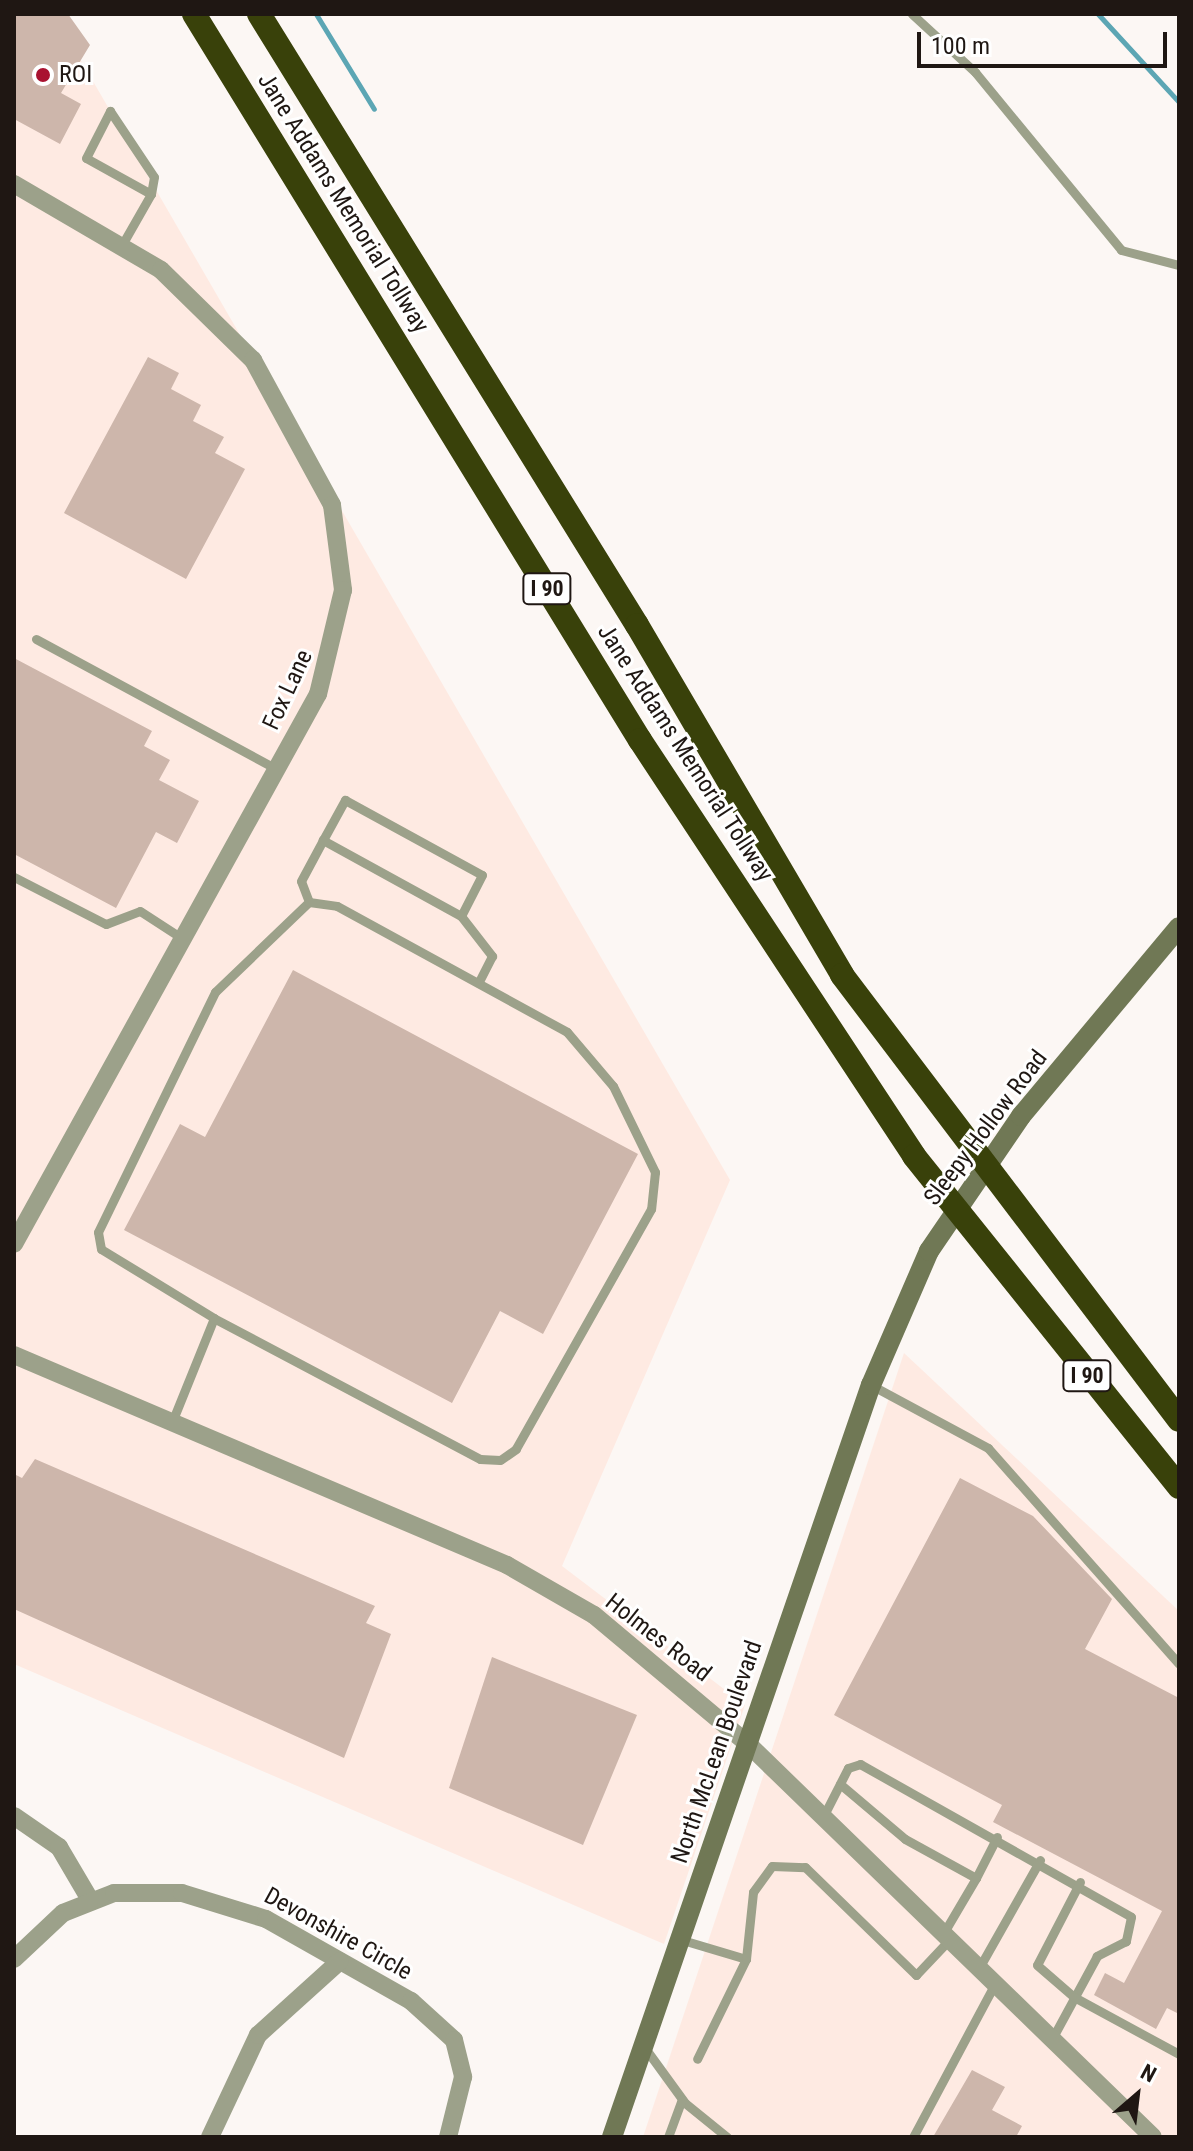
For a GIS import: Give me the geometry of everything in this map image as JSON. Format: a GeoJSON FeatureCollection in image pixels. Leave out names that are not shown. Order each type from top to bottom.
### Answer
{"type":"FeatureCollection","features":[{"type":"Feature","properties":{"kind":"highway","name":"Jane Addams Memorial Tollway"},"geometry":{"type":"LineString","coordinates":[[194,14],[640,740],[914,1156],[995,1265],[1179,1487]]}},
{"type":"Feature","properties":{"kind":"highway","name":"Jane Addams Memorial Tollway"},"geometry":{"type":"LineString","coordinates":[[259,14],[637,625],[842,975],[1025,1224],[1179,1420]]}},
{"type":"Feature","properties":{"kind":"main road","name":"Sleepy Hollow Road"},"geometry":{"type":"LineString","coordinates":[[871,1385],[929,1251],[971,1185],[1179,927]]}},
{"type":"Feature","properties":{"kind":"main road","name":"North McLean Boulevard"},"geometry":{"type":"LineString","coordinates":[[612,2137],[871,1385]]}},
{"type":"Feature","properties":{"kind":"street","name":"Fox Lane"},"geometry":{"type":"LineString","coordinates":[[14,184],[123,243],[213,314],[246,352],[332,505],[343,590],[339,626],[318,694],[14,1244]]}},
{"type":"Feature","properties":{"kind":"street","name":"Holmes Road"},"geometry":{"type":"LineString","coordinates":[[14,1355],[507,1565],[645,1652],[748,1744],[1153,2137]]}},
{"type":"Feature","properties":{"kind":"street"},"geometry":{"type":"LineString","coordinates":[[14,1816],[59,1847],[89,1898],[14,1959]]}},
{"type":"Feature","properties":{"kind":"street","name":"Devonshire Circle"},"geometry":{"type":"LineString","coordinates":[[89,1898],[145,1891],[211,1899],[266,1919],[411,2001],[454,2040],[463,2077],[448,2137]]}},
{"type":"Feature","properties":{"kind":"street"},"geometry":{"type":"LineString","coordinates":[[210,2137],[258,2035],[340,1961]]}},
{"type":"Feature","properties":{"kind":"lane"},"geometry":{"type":"LineString","coordinates":[[912,14],[975,72],[1121,250],[1179,265]]}},
{"type":"Feature","properties":{"kind":"lane"},"geometry":{"type":"LineString","coordinates":[[123,243],[151,194],[154,177],[110,111],[86,158],[151,194]]}},
{"type":"Feature","properties":{"kind":"lane"},"geometry":{"type":"LineString","coordinates":[[36,639],[276,769]]}},
{"type":"Feature","properties":{"kind":"lane"},"geometry":{"type":"LineString","coordinates":[[309,902],[301,881],[345,800],[482,875],[461,916]]}},
{"type":"Feature","properties":{"kind":"lane"},"geometry":{"type":"LineString","coordinates":[[323,840],[461,916],[492,956],[478,983]]}},
{"type":"Feature","properties":{"kind":"lane"},"geometry":{"type":"LineString","coordinates":[[14,877],[106,924],[140,911],[183,939]]}},
{"type":"Feature","properties":{"kind":"lane"},"geometry":{"type":"LineString","coordinates":[[309,902],[337,906],[567,1032],[589,1055],[636,1130],[657,1191],[516,1449],[500,1460],[480,1459],[214,1318],[101,1249],[98,1232],[215,992],[309,902]]}},
{"type":"Feature","properties":{"kind":"lane"},"geometry":{"type":"LineString","coordinates":[[172,1422],[214,1318]]}},
{"type":"Feature","properties":{"kind":"lane"},"geometry":{"type":"LineString","coordinates":[[871,1385],[988,1448],[1179,1664]]}},
{"type":"Feature","properties":{"kind":"lane"},"geometry":{"type":"LineString","coordinates":[[823,1817],[848,1768],[860,1764],[1080,1882],[1131,1917],[1133,1926],[1126,1941],[1097,1956],[1051,2040]]}},
{"type":"Feature","properties":{"kind":"lane"},"geometry":{"type":"LineString","coordinates":[[840,1784],[905,1839],[976,1878]]}},
{"type":"Feature","properties":{"kind":"lane"},"geometry":{"type":"LineString","coordinates":[[697,2059],[746,1959],[753,1892],[772,1866],[805,1867],[916,1975],[946,1937],[997,1837]]}},
{"type":"Feature","properties":{"kind":"lane"},"geometry":{"type":"LineString","coordinates":[[978,1969],[1040,1860]]}},
{"type":"Feature","properties":{"kind":"lane"},"geometry":{"type":"LineString","coordinates":[[1080,1882],[1037,1965],[1074,1997],[1179,2054]]}},
{"type":"Feature","properties":{"kind":"lane"},"geometry":{"type":"LineString","coordinates":[[679,1939],[746,1959]]}},
{"type":"Feature","properties":{"kind":"lane"},"geometry":{"type":"LineString","coordinates":[[913,2137],[994,1985]]}},
{"type":"Feature","properties":{"kind":"lane"},"geometry":{"type":"LineString","coordinates":[[643,2045],[682,2099],[727,2137]]}},
{"type":"Feature","properties":{"kind":"lane"},"geometry":{"type":"LineString","coordinates":[[668,2137],[682,2099]]}},
{"type":"Feature","properties":{"kind":"shaded area"},"geometry":{"type":"Polygon","coordinates":[[[14,14],[54,14],[730,1180],[562,1566],[745,1705],[664,1944],[14,1664],[14,14]]]}},
{"type":"Feature","properties":{"kind":"shaded area"},"geometry":{"type":"Polygon","coordinates":[[[904,1353],[1179,1611],[1179,2137],[643,2137],[904,1353]]]}},
{"type":"Feature","properties":{"kind":"building","name":"ROI"},"geometry":{"type":"Polygon","coordinates":[[[14,14],[68,14],[90,45],[61,93],[81,104],[60,144],[14,119],[14,14]]]}},
{"type":"Feature","properties":{"kind":"building"},"geometry":{"type":"Polygon","coordinates":[[[148,357],[179,373],[171,389],[201,405],[193,421],[224,437],[215,453],[245,469],[186,579],[64,513],[148,357]]]}},
{"type":"Feature","properties":{"kind":"building"},"geometry":{"type":"Polygon","coordinates":[[[14,658],[152,731],[144,746],[170,760],[159,780],[199,801],[177,843],[156,832],[116,908],[14,854],[14,658]]]}},
{"type":"Feature","properties":{"kind":"building"},"geometry":{"type":"Polygon","coordinates":[[[293,970],[638,1154],[543,1334],[500,1311],[452,1403],[124,1230],[180,1124],[205,1137],[293,970]]]}},
{"type":"Feature","properties":{"kind":"building"},"geometry":{"type":"Polygon","coordinates":[[[35,1459],[375,1606],[366,1623],[391,1634],[344,1758],[14,1609],[14,1474],[22,1478],[35,1459]]]}},
{"type":"Feature","properties":{"kind":"building"},"geometry":{"type":"Polygon","coordinates":[[[960,1478],[1033,1516],[1112,1599],[1085,1649],[1179,1698],[1179,2014],[1167,2008],[1156,2029],[1094,1995],[1105,1973],[1124,1983],[1162,1911],[993,1822],[1002,1805],[834,1715],[960,1478]]]}},
{"type":"Feature","properties":{"kind":"building"},"geometry":{"type":"Polygon","coordinates":[[[492,1657],[637,1715],[583,1845],[449,1788],[492,1657]]]}},
{"type":"Feature","properties":{"kind":"building"},"geometry":{"type":"Polygon","coordinates":[[[972,2070],[1005,2087],[992,2110],[1022,2126],[1016,2137],[933,2137],[972,2070]]]}},
{"type":"Feature","properties":{"kind":"waterway"},"geometry":{"type":"LineString","coordinates":[[316,14],[374,109]]}},
{"type":"Feature","properties":{"kind":"waterway"},"geometry":{"type":"LineString","coordinates":[[1098,14],[1179,102]]}},
{"type":"Feature","properties":{"kind":"place","name":"ROI"},"geometry":{"type":"Point","coordinates":[43,75]}}]}
